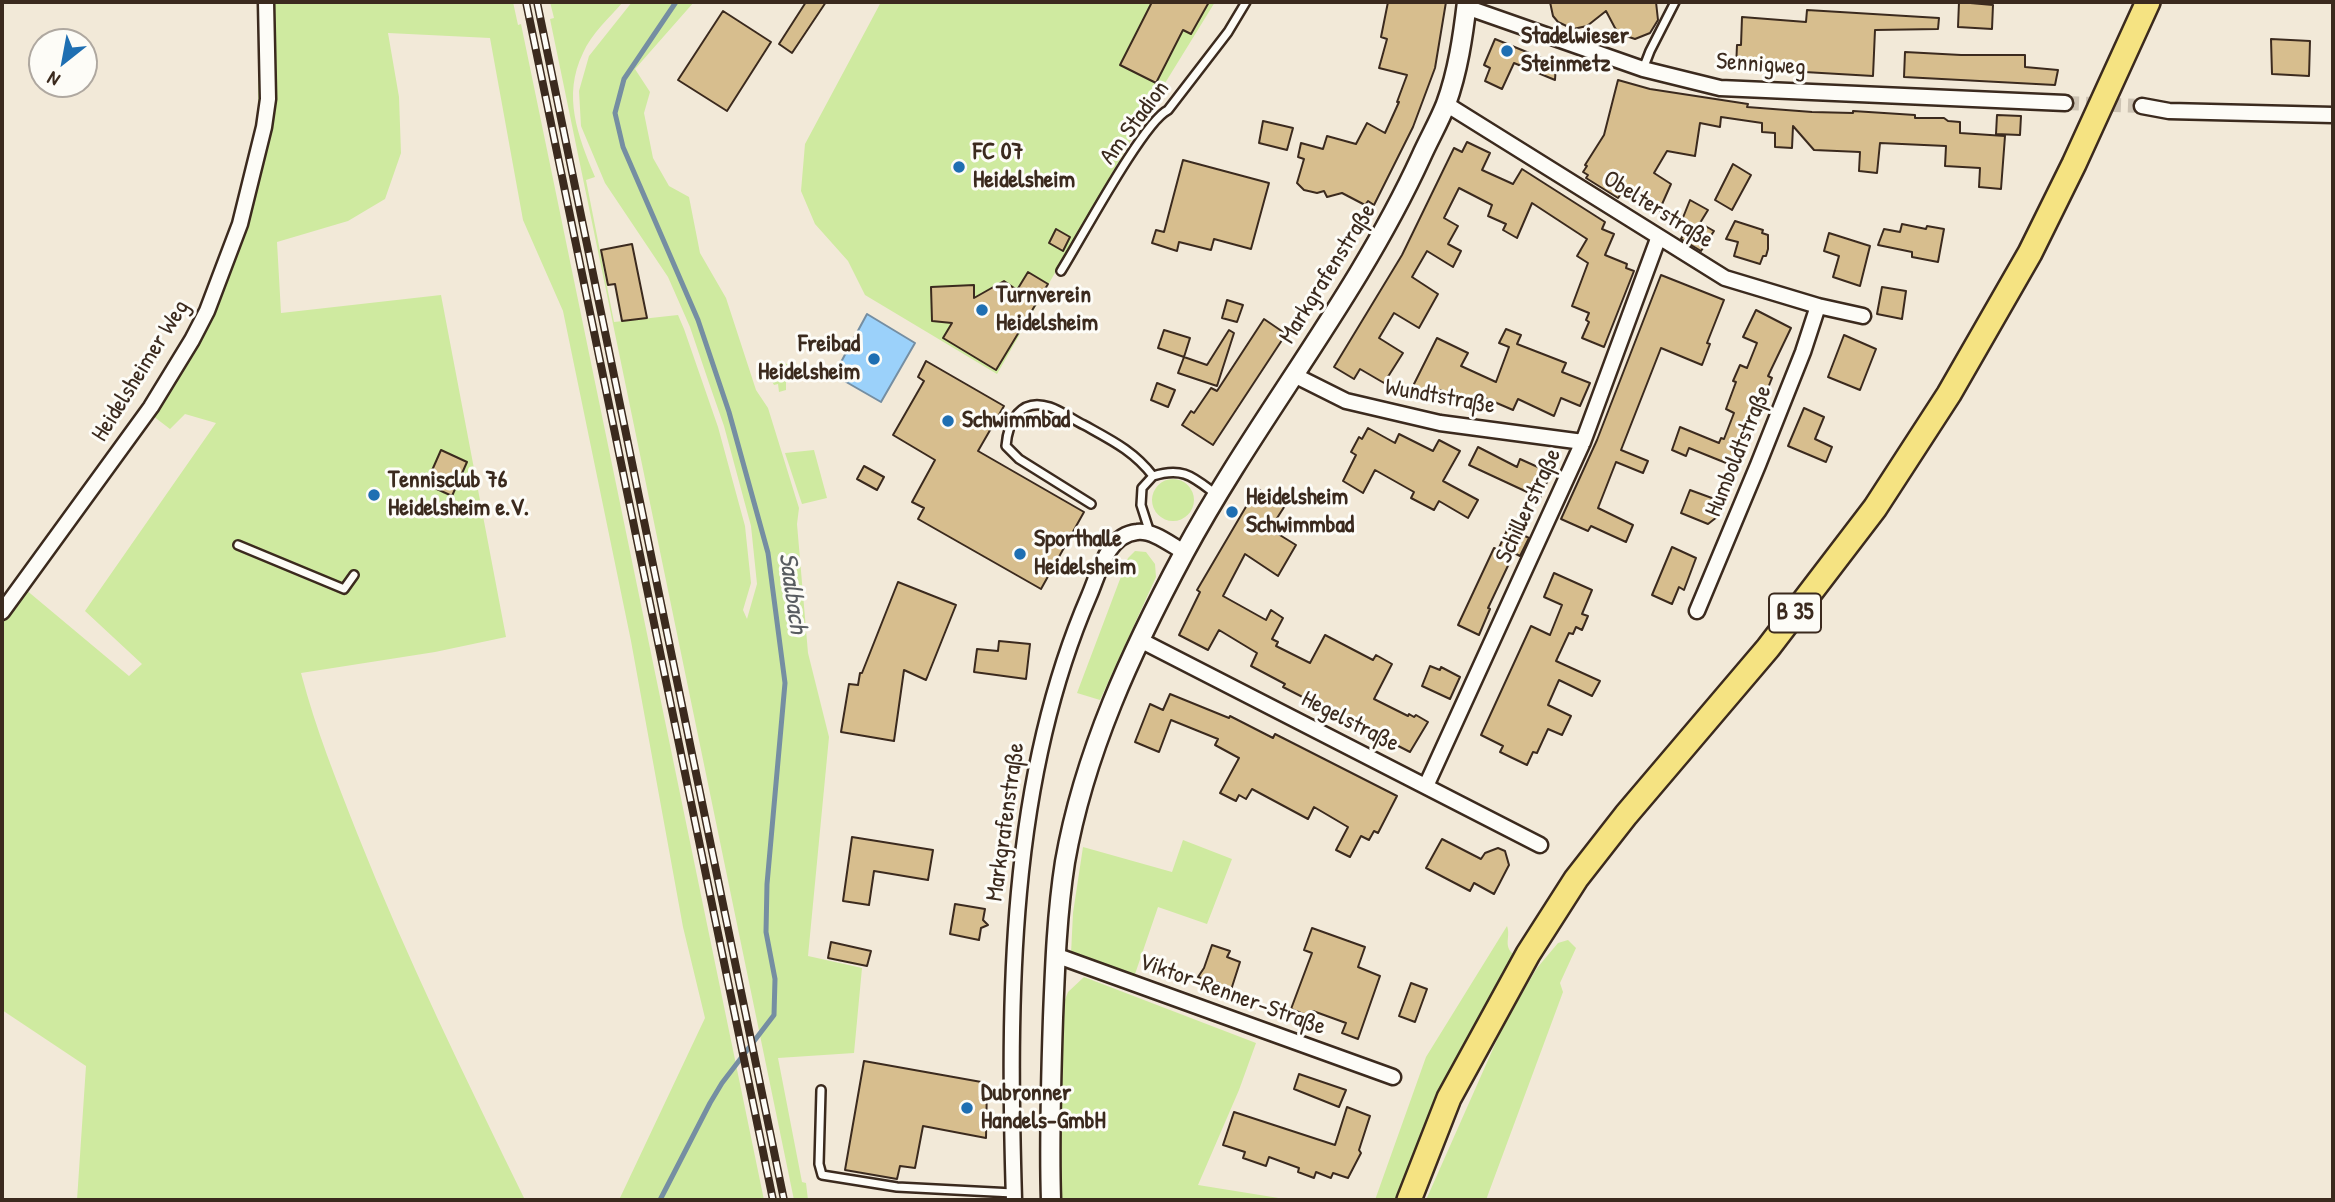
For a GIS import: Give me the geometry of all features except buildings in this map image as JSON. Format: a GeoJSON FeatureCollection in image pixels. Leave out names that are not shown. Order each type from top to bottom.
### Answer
{"type":"FeatureCollection","features":[{"type":"Feature","properties":{"kind":"main road","name":"B 35"},"geometry":{"type":"LineString","coordinates":[[1409,1200],[1449,1098],[1528,954],[1576,879],[1768,648],[1875,508],[1949,394],[2046,220],[2148,2]]}},
{"type":"Feature","properties":{"kind":"street","name":"Heidelsheimer Weg"},"geometry":{"type":"LineString","coordinates":[[2,612],[150,407],[192,340],[207,310],[240,225],[264,127],[268,99],[266,2]]}},
{"type":"Feature","properties":{"kind":"street","name":"Sennigweg"},"geometry":{"type":"LineString","coordinates":[[1466,5],[1643,69],[1720,88],[2065,103]]}},
{"type":"Feature","properties":{"kind":"street","name":"Markgrafenstraße"},"geometry":{"type":"LineString","coordinates":[[1051,1200],[1049,1129],[1055,955],[1066,861],[1088,770],[1105,720],[1140,640],[1184,552],[1349,290],[1399,205],[1446,104],[1459,57],[1466,5]]}},
{"type":"Feature","properties":{"kind":"street","name":"Obelterstraße"},"geometry":{"type":"LineString","coordinates":[[1446,104],[1658,239],[1725,278],[1818,306],[1863,316]]}},
{"type":"Feature","properties":{"kind":"street"},"geometry":{"type":"LineString","coordinates":[[2142,106],[2169,111],[2333,115]]}},
{"type":"Feature","properties":{"kind":"street","name":"Schillerstraße"},"geometry":{"type":"LineString","coordinates":[[1426,786],[1583,442],[1658,239]]}},
{"type":"Feature","properties":{"kind":"street","name":"Humboldtstraße"},"geometry":{"type":"LineString","coordinates":[[1697,611],[1763,453],[1818,306]]}},
{"type":"Feature","properties":{"kind":"street","name":"Wundtstraße"},"geometry":{"type":"LineString","coordinates":[[1294,375],[1346,401],[1373,408],[1440,423],[1583,442]]}},
{"type":"Feature","properties":{"kind":"street","name":"Markgrafenstraße"},"geometry":{"type":"LineString","coordinates":[[1014,1197],[1012,1051],[1018,905],[1022,852],[1033,783],[1047,720],[1076,626],[1108,552],[1116,541],[1128,534],[1138,531],[1150,533]]}},
{"type":"Feature","properties":{"kind":"street"},"geometry":{"type":"LineString","coordinates":[[1150,533],[1184,552]]}},
{"type":"Feature","properties":{"kind":"street","name":"Hegelstraße"},"geometry":{"type":"LineString","coordinates":[[1140,640],[1540,845]]}},
{"type":"Feature","properties":{"kind":"street","name":"Viktor-Renner-Straße"},"geometry":{"type":"LineString","coordinates":[[1055,955],[1393,1077]]}},
{"type":"Feature","properties":{"kind":"lane","name":"Am Stadion"},"geometry":{"type":"LineString","coordinates":[[1061,271],[1135,148],[1159,114],[1168,110],[1228,32],[1246,2]]}},
{"type":"Feature","properties":{"kind":"lane"},"geometry":{"type":"LineString","coordinates":[[1643,69],[1675,2]]}},
{"type":"Feature","properties":{"kind":"lane"},"geometry":{"type":"LineString","coordinates":[[1091,504],[1019,459],[1006,446],[1008,427],[1017,412],[1032,406],[1048,407],[1127,448],[1153,476]]}},
{"type":"Feature","properties":{"kind":"lane"},"geometry":{"type":"LineString","coordinates":[[1150,533],[1141,505],[1142,488],[1153,476],[1168,471],[1186,473],[1218,495]]}},
{"type":"Feature","properties":{"kind":"lane"},"geometry":{"type":"LineString","coordinates":[[238,545],[344,589],[352,582],[354,575]]}},
{"type":"Feature","properties":{"kind":"lane"},"geometry":{"type":"LineString","coordinates":[[821,1090],[819,1164],[822,1175],[897,1187],[1014,1197]]}},
{"type":"Feature","properties":{"kind":"green space"},"geometry":{"type":"Polygon","coordinates":[[[258,2],[513,2],[518,25],[521,24],[764,1200],[619,1200],[705,1018],[683,927],[631,641],[563,311],[523,220],[490,38],[388,33],[399,97],[401,153],[385,199],[348,221],[277,242],[281,313],[441,295],[506,637],[435,652],[301,673],[327,754],[376,880],[525,1200],[77,1200],[86,1066],[2,1010],[2,618],[25,589],[129,676],[142,664],[85,611],[216,423],[185,414],[170,429],[153,416],[201,340],[224,290],[249,221],[261,162],[258,2]]]}},
{"type":"Feature","properties":{"kind":"green space"},"geometry":{"type":"Polygon","coordinates":[[[550,2],[623,2],[586,46],[577,69],[573,100],[578,131],[595,177],[586,180],[614,322],[678,315],[718,427],[745,526],[751,583],[743,610],[747,619],[757,584],[751,526],[724,426],[690,327],[668,277],[605,183],[581,126],[579,91],[589,56],[632,2],[694,2],[635,69],[650,92],[644,113],[653,158],[669,186],[689,197],[700,253],[726,298],[756,390],[768,408],[799,508],[797,524],[808,653],[829,737],[808,956],[862,968],[854,1053],[778,1058],[802,1182],[806,1183],[808,1200],[794,1200],[550,19],[554,18],[550,2]]]}},
{"type":"Feature","properties":{"kind":"green space","name":"FC 07 Heidelsheim"},"geometry":{"type":"Polygon","coordinates":[[[881,2],[1215,2],[1146,114],[997,374],[865,295],[848,261],[815,224],[801,191],[805,144],[881,2]]]}},
{"type":"Feature","properties":{"kind":"green space"},"geometry":{"type":"Polygon","coordinates":[[[780,360],[792,367],[786,379],[786,390],[779,392],[778,384],[774,385],[766,370],[777,368],[780,360]]]}},
{"type":"Feature","properties":{"kind":"green space"},"geometry":{"type":"Polygon","coordinates":[[[814,450],[827,498],[802,504],[785,453],[814,450]]]}},
{"type":"Feature","properties":{"kind":"green space"},"geometry":{"type":"Polygon","coordinates":[[[1173,479],[1188,485],[1194,500],[1188,515],[1173,521],[1158,515],[1152,500],[1158,485],[1173,479]]]}},
{"type":"Feature","properties":{"kind":"green space"},"geometry":{"type":"Polygon","coordinates":[[[1135,551],[1146,552],[1155,564],[1156,577],[1100,700],[1077,693],[1128,558],[1135,551]]]}},
{"type":"Feature","properties":{"kind":"green space"},"geometry":{"type":"Polygon","coordinates":[[[1183,840],[1232,859],[1207,924],[1158,907],[1134,977],[1071,954],[1073,913],[1083,847],[1172,872],[1183,840]]]}},
{"type":"Feature","properties":{"kind":"green space"},"geometry":{"type":"Polygon","coordinates":[[[1507,926],[1508,947],[1513,954],[1443,1083],[1397,1200],[1375,1200],[1426,1057],[1507,926]]]}},
{"type":"Feature","properties":{"kind":"green space"},"geometry":{"type":"Polygon","coordinates":[[[1568,940],[1576,948],[1560,983],[1563,992],[1486,1200],[1426,1200],[1504,1024],[1537,968],[1558,943],[1568,940]]]}},
{"type":"Feature","properties":{"kind":"green space"},"geometry":{"type":"Polygon","coordinates":[[[1084,977],[1256,1043],[1198,1185],[1291,1200],[1060,1200],[1063,1005],[1068,992],[1084,977]]]}},
{"type":"Feature","properties":{"kind":"water","name":"Freibad Heidelsheim"},"geometry":{"type":"Polygon","coordinates":[[[867,314],[915,343],[881,402],[834,375],[867,314]]]}},
{"type":"Feature","properties":{"kind":"waterway","name":"Saalbach"},"geometry":{"type":"LineString","coordinates":[[660,1200],[722,1083],[774,1015],[775,979],[766,932],[767,884],[785,683],[768,553],[729,412],[698,320],[623,147],[615,113],[624,79],[676,2]]}},
{"type":"Feature","properties":{"kind":"tunnel"},"geometry":{"type":"LineString","coordinates":[[2065,103],[2142,106]]}},
{"type":"Feature","properties":{"kind":"railway"},"geometry":{"type":"LineString","coordinates":[[526,2],[773,1200]]}},
{"type":"Feature","properties":{"kind":"railway"},"geometry":{"type":"LineString","coordinates":[[537,2],[784,1200]]}},
{"type":"Feature","properties":{"kind":"place","name":"Stadelwieser Steinmetz"},"geometry":{"type":"Point","coordinates":[1507,51]}},
{"type":"Feature","properties":{"kind":"place","name":"FC 07 Heidelsheim"},"geometry":{"type":"Point","coordinates":[959,167]}},
{"type":"Feature","properties":{"kind":"place","name":"Turnverein Heidelsheim"},"geometry":{"type":"Point","coordinates":[982,310]}},
{"type":"Feature","properties":{"kind":"place","name":"Freibad Heidelsheim"},"geometry":{"type":"Point","coordinates":[874,359]}},
{"type":"Feature","properties":{"kind":"place","name":"Schwimmbad"},"geometry":{"type":"Point","coordinates":[948,421]}},
{"type":"Feature","properties":{"kind":"place","name":"Tennisclub 76 Heidelsheim e.V."},"geometry":{"type":"Point","coordinates":[374,495]}},
{"type":"Feature","properties":{"kind":"place","name":"Heidelsheim Schwimmbad"},"geometry":{"type":"Point","coordinates":[1232,512]}},
{"type":"Feature","properties":{"kind":"place","name":"Sporthalle Heidelsheim"},"geometry":{"type":"Point","coordinates":[1020,554]}},
{"type":"Feature","properties":{"kind":"place","name":"Dubronner Handels-GmbH"},"geometry":{"type":"Point","coordinates":[967,1108]}}]}
